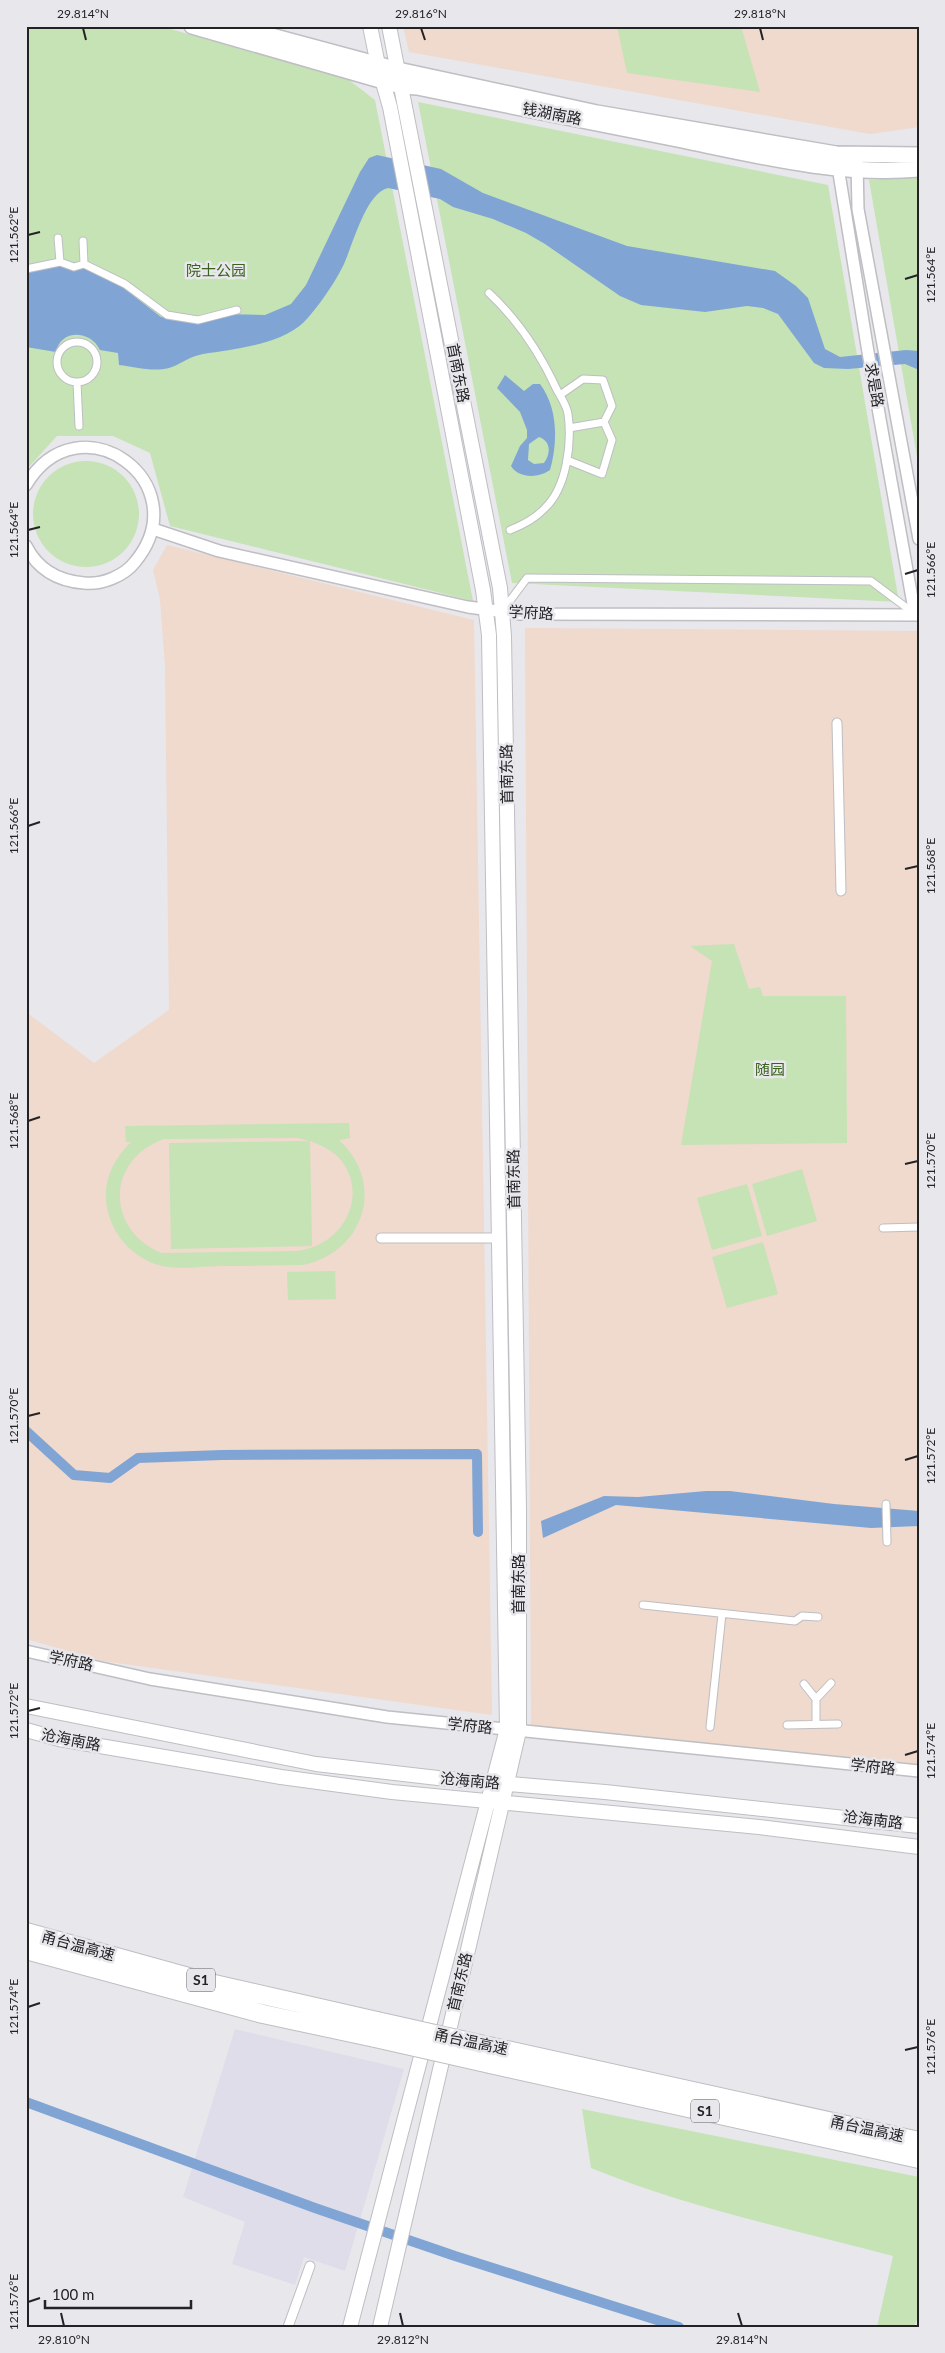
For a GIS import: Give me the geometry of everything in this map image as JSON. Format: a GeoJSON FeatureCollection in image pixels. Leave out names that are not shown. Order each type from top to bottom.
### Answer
{"type":"FeatureCollection","features":[{"type":"Feature","properties":{"kind":"highway","name":"甬台温高速"},"geometry":{"type":"LineString","coordinates":[[26,1932],[376,2030],[919,2141]]}},
{"type":"Feature","properties":{"kind":"highway","name":"甬台温高速"},"geometry":{"type":"LineString","coordinates":[[26,1950],[263,2014],[376,2030]]}},
{"type":"Feature","properties":{"kind":"highway","name":"甬台温高速"},"geometry":{"type":"LineString","coordinates":[[492,2055],[919,2159]]}},
{"type":"Feature","properties":{"kind":"main road","name":"钱湖南路"},"geometry":{"type":"LineString","coordinates":[[192,26],[401,86],[417,87],[811,165],[919,154]]}},
{"type":"Feature","properties":{"kind":"main road","name":"钱湖南路"},"geometry":{"type":"LineString","coordinates":[[234,26],[398,70],[597,113],[837,161]]}},
{"type":"Feature","properties":{"kind":"main road","name":"首南东路"},"geometry":{"type":"LineString","coordinates":[[370,26],[390,108],[409,202],[486,610],[489,635],[499,1238],[513,1730]]}},
{"type":"Feature","properties":{"kind":"main road","name":"首南东路"},"geometry":{"type":"LineString","coordinates":[[350,2327],[381,2208],[495,1803],[513,1730],[519,1510],[504,636],[500,588],[389,26]]}},
{"type":"Feature","properties":{"kind":"main road","name":"钱湖南路"},"geometry":{"type":"LineString","coordinates":[[857,161],[897,171],[919,169]]}},
{"type":"Feature","properties":{"kind":"main road","name":"沧海南路"},"geometry":{"type":"LineString","coordinates":[[26,1706],[316,1764],[724,1804],[919,1826]]}},
{"type":"Feature","properties":{"kind":"main road","name":"沧海南路"},"geometry":{"type":"LineString","coordinates":[[26,1730],[59,1738],[281,1777],[392,1792],[759,1827],[919,1847]]}},
{"type":"Feature","properties":{"kind":"main road","name":"首南东路"},"geometry":{"type":"LineString","coordinates":[[380,2327],[446,2045],[495,1803]]}},
{"type":"Feature","properties":{"kind":"street","name":"求是路"},"geometry":{"type":"LineString","coordinates":[[837,161],[868,352],[917,615]]}},
{"type":"Feature","properties":{"kind":"street","name":"求是路"},"geometry":{"type":"LineString","coordinates":[[857,161],[858,209],[919,539]]}},
{"type":"Feature","properties":{"kind":"street"},"geometry":{"type":"LineString","coordinates":[[58,238],[60,262]]}},
{"type":"Feature","properties":{"kind":"street"},"geometry":{"type":"LineString","coordinates":[[83,240],[84,264]]}},
{"type":"Feature","properties":{"kind":"street"},"geometry":{"type":"LineString","coordinates":[[26,269],[60,262],[74,267],[84,264],[125,284],[167,315],[198,320],[237,310]]}},
{"type":"Feature","properties":{"kind":"street"},"geometry":{"type":"LineString","coordinates":[[490,293],[511,314],[536,348],[568,412],[570,450],[561,483],[546,507],[528,522],[510,530]]}},
{"type":"Feature","properties":{"kind":"street"},"geometry":{"type":"LineString","coordinates":[[78,342],[90,347],[96,359],[94,372],[89,378],[77,382],[70,381],[60,374],[57,362],[61,350],[71,343],[78,342]]}},
{"type":"Feature","properties":{"kind":"street"},"geometry":{"type":"LineString","coordinates":[[560,395],[584,379],[603,380],[612,406],[604,422]]}},
{"type":"Feature","properties":{"kind":"street"},"geometry":{"type":"LineString","coordinates":[[77,382],[79,426]]}},
{"type":"Feature","properties":{"kind":"street"},"geometry":{"type":"LineString","coordinates":[[569,428],[604,422]]}},
{"type":"Feature","properties":{"kind":"street"},"geometry":{"type":"LineString","coordinates":[[567,460],[602,474],[612,440],[604,422]]}},
{"type":"Feature","properties":{"kind":"street"},"geometry":{"type":"LineString","coordinates":[[26,485],[35,470],[55,454],[79,447],[105,450],[127,461],[144,480],[153,504],[153,529],[145,550],[131,568],[112,579],[90,584],[68,582],[48,572],[31,556],[26,546]]}},
{"type":"Feature","properties":{"kind":"street","name":"学府路"},"geometry":{"type":"LineString","coordinates":[[153,529],[219,550],[502,612],[530,614],[917,615]]}},
{"type":"Feature","properties":{"kind":"street"},"geometry":{"type":"LineString","coordinates":[[502,612],[527,578],[547,578],[871,581],[917,615]]}},
{"type":"Feature","properties":{"kind":"street"},"geometry":{"type":"LineString","coordinates":[[837,723],[841,891]]}},
{"type":"Feature","properties":{"kind":"street"},"geometry":{"type":"LineString","coordinates":[[882,1228],[919,1227]]}},
{"type":"Feature","properties":{"kind":"street"},"geometry":{"type":"LineString","coordinates":[[381,1238],[499,1238]]}},
{"type":"Feature","properties":{"kind":"street"},"geometry":{"type":"LineString","coordinates":[[886,1504],[887,1542]]}},
{"type":"Feature","properties":{"kind":"street"},"geometry":{"type":"LineString","coordinates":[[643,1605],[795,1621],[802,1616],[818,1617]]}},
{"type":"Feature","properties":{"kind":"street"},"geometry":{"type":"LineString","coordinates":[[710,1727],[722,1614]]}},
{"type":"Feature","properties":{"kind":"street","name":"学府路"},"geometry":{"type":"LineString","coordinates":[[26,1651],[150,1679],[387,1718],[919,1771]]}},
{"type":"Feature","properties":{"kind":"street"},"geometry":{"type":"LineString","coordinates":[[816,1699],[831,1683]]}},
{"type":"Feature","properties":{"kind":"street"},"geometry":{"type":"LineString","coordinates":[[804,1684],[816,1699],[816,1724]]}},
{"type":"Feature","properties":{"kind":"street"},"geometry":{"type":"LineString","coordinates":[[788,1725],[838,1724]]}},
{"type":"Feature","properties":{"kind":"street"},"geometry":{"type":"LineString","coordinates":[[288,2327],[310,2266]]}},
{"type":"Feature","properties":{"kind":"shaded area"},"geometry":{"type":"Polygon","coordinates":[[[403,26],[919,26],[919,127],[870,134],[409,52],[403,26]]]}},
{"type":"Feature","properties":{"kind":"shaded area"},"geometry":{"type":"Polygon","coordinates":[[[167,545],[474,620],[492,1715],[102,1661],[26,1639],[26,1012],[94,1063],[169,1010],[165,666],[160,599],[153,570],[167,545]]]}},
{"type":"Feature","properties":{"kind":"shaded area"},"geometry":{"type":"Polygon","coordinates":[[[525,628],[919,631],[919,1764],[531,1726],[525,628]]]}},
{"type":"Feature","properties":{"kind":"shaded area"},"geometry":{"type":"Polygon","coordinates":[[[235,2029],[404,2069],[345,2271],[304,2257],[295,2285],[232,2264],[245,2222],[183,2197],[235,2029]]]}},
{"type":"Feature","properties":{"kind":"green space","name":"院士公园"},"geometry":{"type":"Polygon","coordinates":[[[26,26],[160,26],[349,80],[375,100],[473,601],[170,526],[150,453],[113,436],[57,436],[26,470],[26,26]]]}},
{"type":"Feature","properties":{"kind":"green space"},"geometry":{"type":"Polygon","coordinates":[[[617,26],[741,26],[760,92],[627,73],[617,26]]]}},
{"type":"Feature","properties":{"kind":"green space"},"geometry":{"type":"Polygon","coordinates":[[[418,102],[828,185],[899,602],[512,583],[418,102]]]}},
{"type":"Feature","properties":{"kind":"green space"},"geometry":{"type":"Polygon","coordinates":[[[919,176],[919,468],[869,180],[919,176]]]}},
{"type":"Feature","properties":{"kind":"green space"},"geometry":{"type":"Polygon","coordinates":[[[86,461],[106,465],[123,477],[135,494],[139,514],[135,534],[123,551],[106,563],[86,567],[66,563],[49,551],[37,534],[33,514],[37,494],[49,477],[66,465],[86,461]]]}},
{"type":"Feature","properties":{"kind":"green space","name":"随园"},"geometry":{"type":"Polygon","coordinates":[[[734,944],[749,989],[760,987],[763,996],[846,996],[847,1143],[681,1145],[712,961],[690,946],[734,944]]]}},
{"type":"Feature","properties":{"kind":"green space"},"geometry":{"type":"Polygon","coordinates":[[[349,1123],[350,1138],[339,1140],[353,1157],[362,1176],[365,1195],[362,1214],[354,1231],[341,1246],[324,1258],[303,1265],[182,1268],[158,1265],[147,1261],[128,1247],[114,1229],[107,1207],[106,1189],[110,1172],[119,1156],[131,1142],[126,1142],[125,1126],[349,1123]],[[298,1138],[164,1139],[145,1149],[131,1163],[123,1178],[120,1196],[122,1213],[130,1229],[144,1243],[162,1253],[296,1251],[312,1247],[326,1240],[338,1230],[347,1218],[352,1204],[353,1189],[349,1174],[340,1159],[326,1148],[310,1141],[312,1246],[171,1249],[169,1143],[309,1141],[298,1138]]]}},
{"type":"Feature","properties":{"kind":"green space"},"geometry":{"type":"Polygon","coordinates":[[[802,1169],[817,1221],[767,1236],[752,1184],[802,1169]]]}},
{"type":"Feature","properties":{"kind":"green space"},"geometry":{"type":"Polygon","coordinates":[[[747,1184],[762,1236],[712,1250],[697,1198],[747,1184]]]}},
{"type":"Feature","properties":{"kind":"green space"},"geometry":{"type":"Polygon","coordinates":[[[763,1242],[778,1294],[727,1308],[712,1257],[763,1242]]]}},
{"type":"Feature","properties":{"kind":"green space"},"geometry":{"type":"Polygon","coordinates":[[[335,1271],[336,1299],[288,1300],[287,1272],[335,1271]]]}},
{"type":"Feature","properties":{"kind":"green space"},"geometry":{"type":"Polygon","coordinates":[[[582,2109],[919,2177],[919,2315],[914,2327],[877,2327],[893,2256],[665,2195],[591,2168],[582,2109]]]}},
{"type":"Feature","properties":{"kind":"water"},"geometry":{"type":"Polygon","coordinates":[[[377,155],[441,169],[483,193],[627,246],[775,271],[796,286],[808,298],[825,349],[840,357],[906,350],[919,351],[919,370],[905,364],[848,369],[824,368],[814,363],[778,314],[763,308],[747,306],[705,312],[641,305],[620,296],[526,233],[493,219],[453,207],[440,199],[388,188],[380,192],[373,199],[367,209],[344,264],[320,303],[303,323],[281,336],[255,345],[198,355],[172,367],[159,370],[119,365],[118,353],[100,350],[95,343],[83,336],[69,336],[59,344],[56,352],[26,347],[26,270],[45,265],[95,269],[121,286],[161,317],[198,320],[223,314],[265,315],[291,304],[306,285],[360,172],[369,158],[377,155]]]}},
{"type":"Feature","properties":{"kind":"water"},"geometry":{"type":"Polygon","coordinates":[[[505,375],[524,391],[533,384],[540,384],[546,393],[555,426],[553,459],[550,470],[540,475],[529,476],[519,473],[511,466],[520,446],[527,438],[527,430],[520,412],[497,388],[505,375]],[[539,437],[529,444],[528,460],[534,464],[544,463],[548,456],[549,448],[543,439],[539,437]]]}},
{"type":"Feature","properties":{"kind":"water"},"geometry":{"type":"Polygon","coordinates":[[[706,1491],[730,1491],[834,1504],[919,1511],[919,1526],[871,1528],[616,1505],[543,1538],[541,1521],[604,1496],[638,1497],[706,1491]]]}},
{"type":"Feature","properties":{"kind":"waterway"},"geometry":{"type":"LineString","coordinates":[[26,1431],[74,1475],[110,1478],[138,1458],[222,1455],[477,1454],[478,1532]]}},
{"type":"Feature","properties":{"kind":"waterway"},"geometry":{"type":"LineString","coordinates":[[26,2102],[315,2208],[455,2256],[679,2327]]}}]}
